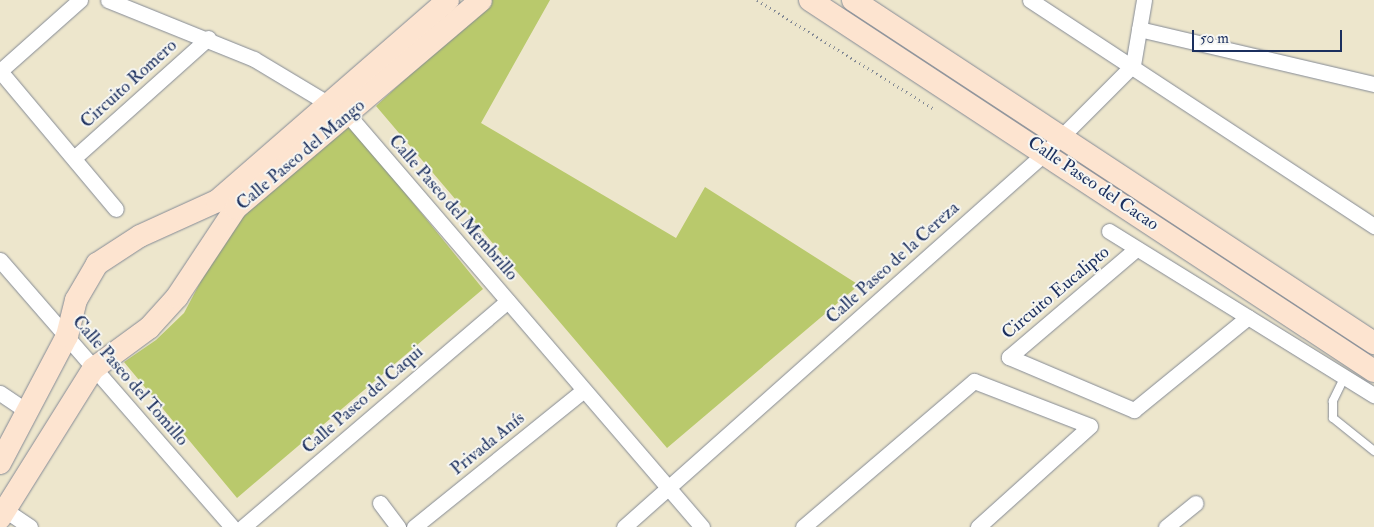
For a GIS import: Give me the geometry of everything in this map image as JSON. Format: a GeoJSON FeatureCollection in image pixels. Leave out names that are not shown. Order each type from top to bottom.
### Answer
{"type":"FeatureCollection","features":[{"type":"Feature","properties":{"kind":"street"},"geometry":{"type":"LineString","coordinates":[[80,0],[0,71],[116,209]]}},
{"type":"Feature","properties":{"kind":"street","name":"Calle Paseo del Membrillo"},"geometry":{"type":"LineString","coordinates":[[108,0],[208,38],[341,109],[702,527]]}},
{"type":"Feature","properties":{"kind":"street","name":"Calle Paseo del Mango"},"geometry":{"type":"LineString","coordinates":[[2,514],[93,368],[150,328],[177,298],[236,208],[341,109],[448,0]]}},
{"type":"Feature","properties":{"kind":"street","name":"Calle Paseo del Mango"},"geometry":{"type":"LineString","coordinates":[[0,463],[66,336],[76,300],[97,264],[132,240],[218,201],[341,109],[480,0]]}},
{"type":"Feature","properties":{"kind":"street","name":"Calle Paseo del Cacao"},"geometry":{"type":"LineString","coordinates":[[810,0],[1053,145],[1374,344]]}},
{"type":"Feature","properties":{"kind":"street","name":"Calle Paseo del Cacao"},"geometry":{"type":"LineString","coordinates":[[853,0],[1053,145],[1374,371]]}},
{"type":"Feature","properties":{"kind":"street"},"geometry":{"type":"LineString","coordinates":[[1030,0],[1374,226]]}},
{"type":"Feature","properties":{"kind":"street"},"geometry":{"type":"LineString","coordinates":[[1133,66],[1144,0]]}},
{"type":"Feature","properties":{"kind":"street"},"geometry":{"type":"LineString","coordinates":[[1139,29],[1374,84]]}},
{"type":"Feature","properties":{"kind":"street","name":"Circuito Romero"},"geometry":{"type":"LineString","coordinates":[[74,158],[208,38]]}},
{"type":"Feature","properties":{"kind":"street","name":"Calle Paseo de la Cereza"},"geometry":{"type":"LineString","coordinates":[[624,527],[1053,145],[1133,66]]}},
{"type":"Feature","properties":{"kind":"street","name":"Calle Paseo del Cacao"},"geometry":{"type":"LineString","coordinates":[[1109,231],[1374,395]]}},
{"type":"Feature","properties":{"kind":"street","name":"Circuito Eucalipto"},"geometry":{"type":"LineString","coordinates":[[1136,249],[1009,357],[1134,410],[1248,317]]}},
{"type":"Feature","properties":{"kind":"street","name":"Calle Paseo del Tomillo"},"geometry":{"type":"LineString","coordinates":[[0,260],[232,527]]}},
{"type":"Feature","properties":{"kind":"street","name":"Calle Paseo del Caqui"},"geometry":{"type":"LineString","coordinates":[[243,527],[508,301]]}},
{"type":"Feature","properties":{"kind":"street"},"geometry":{"type":"LineString","coordinates":[[803,527],[974,381],[1090,426],[978,527]]}},
{"type":"Feature","properties":{"kind":"street","name":"Privada Anís"},"geometry":{"type":"LineString","coordinates":[[414,527],[584,390]]}},
{"type":"Feature","properties":{"kind":"street"},"geometry":{"type":"LineString","coordinates":[[0,393],[28,412]]}},
{"type":"Feature","properties":{"kind":"street"},"geometry":{"type":"LineString","coordinates":[[1166,527],[1196,502]]}},
{"type":"Feature","properties":{"kind":"street"},"geometry":{"type":"LineString","coordinates":[[380,503],[398,527]]}},
{"type":"Feature","properties":{"kind":"street"},"geometry":{"type":"LineString","coordinates":[[2,514],[30,527]]}},
{"type":"Feature","properties":{"kind":"lane"},"geometry":{"type":"LineString","coordinates":[[1345,376],[1333,401],[1333,418],[1374,450]]}},
{"type":"Feature","properties":{"kind":"path"},"geometry":{"type":"LineString","coordinates":[[757,0],[943,115]]}},
{"type":"Feature","properties":{"kind":"green space"},"geometry":{"type":"Polygon","coordinates":[[[491,0],[550,0],[481,123],[676,238],[705,187],[859,285],[667,448],[376,106],[491,0]]]}},
{"type":"Feature","properties":{"kind":"green space"},"geometry":{"type":"Polygon","coordinates":[[[350,125],[483,289],[237,498],[124,362],[156,340],[184,313],[229,228],[350,125]]]}}]}
